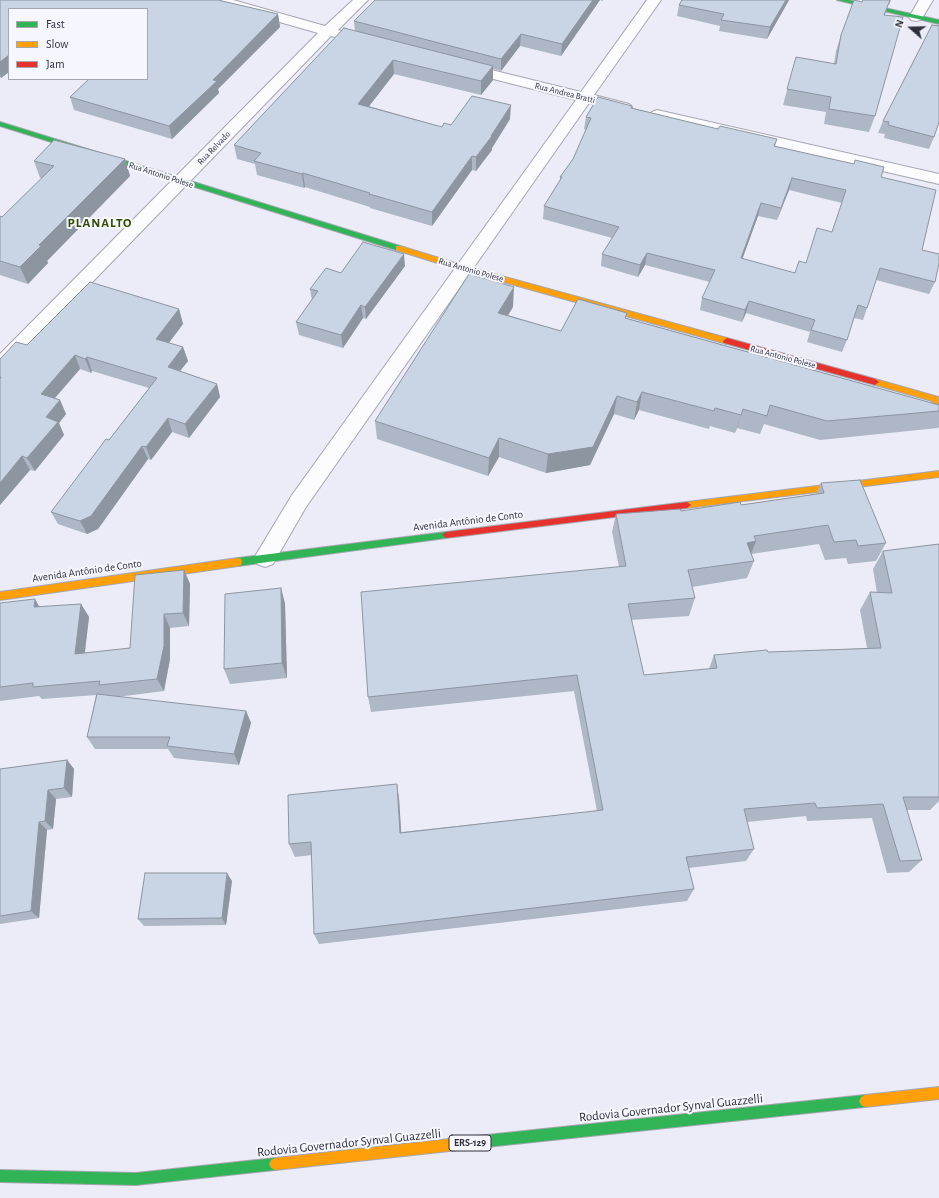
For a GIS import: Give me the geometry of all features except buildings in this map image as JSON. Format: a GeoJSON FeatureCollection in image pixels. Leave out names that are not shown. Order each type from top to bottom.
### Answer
{"type":"FeatureCollection","features":[{"type":"Feature","properties":{"kind":"street"},"geometry":{"type":"LineString","coordinates":[[218,0],[327,32],[380,45]]}},
{"type":"Feature","properties":{"kind":"street","name":"Rua Relvado"},"geometry":{"type":"LineString","coordinates":[[0,365],[327,32],[361,0]]}},
{"type":"Feature","properties":{"kind":"street"},"geometry":{"type":"LineString","coordinates":[[265,558],[298,501],[654,0]]}},
{"type":"Feature","properties":{"kind":"street"},"geometry":{"type":"LineString","coordinates":[[840,0],[939,22]]}},
{"type":"Feature","properties":{"kind":"street"},"geometry":{"type":"LineString","coordinates":[[916,16],[926,0]]}},
{"type":"Feature","properties":{"kind":"street","name":"Rua Andrea Bratti"},"geometry":{"type":"LineString","coordinates":[[448,63],[642,112],[939,179]]}},
{"type":"Feature","properties":{"kind":"street","name":"Rua Antonio Polese"},"geometry":{"type":"LineString","coordinates":[[0,124],[463,268],[935,399],[939,410]]}},
{"type":"Feature","properties":{"kind":"street","name":"Avenida Antônio de Conto"},"geometry":{"type":"LineString","coordinates":[[0,596],[265,558],[939,474]]}},
{"type":"Feature","properties":{"kind":"street","name":"Rodovia Governador Synval Guazzelli"},"geometry":{"type":"LineString","coordinates":[[0,1176],[136,1179],[939,1092]]}},
{"type":"Feature","properties":{"kind":"traffic: fast"},"geometry":{"type":"LineString","coordinates":[[840,0],[939,22]]}},
{"type":"Feature","properties":{"kind":"traffic: fast"},"geometry":{"type":"LineString","coordinates":[[0,124],[398,248]]}},
{"type":"Feature","properties":{"kind":"traffic: fast"},"geometry":{"type":"LineString","coordinates":[[238,562],[446,535]]}},
{"type":"Feature","properties":{"kind":"traffic: fast"},"geometry":{"type":"LineString","coordinates":[[477,1142],[865,1101]]}},
{"type":"Feature","properties":{"kind":"traffic: fast"},"geometry":{"type":"LineString","coordinates":[[0,1176],[136,1179],[275,1164]]}},
{"type":"Feature","properties":{"kind":"traffic: slow"},"geometry":{"type":"LineString","coordinates":[[398,248],[463,268],[727,341]]}},
{"type":"Feature","properties":{"kind":"traffic: slow"},"geometry":{"type":"LineString","coordinates":[[875,382],[935,399],[939,410]]}},
{"type":"Feature","properties":{"kind":"traffic: slow"},"geometry":{"type":"LineString","coordinates":[[687,505],[939,474]]}},
{"type":"Feature","properties":{"kind":"traffic: slow"},"geometry":{"type":"LineString","coordinates":[[0,596],[238,562]]}},
{"type":"Feature","properties":{"kind":"traffic: slow"},"geometry":{"type":"LineString","coordinates":[[865,1101],[939,1093]]}},
{"type":"Feature","properties":{"kind":"traffic: slow"},"geometry":{"type":"LineString","coordinates":[[275,1164],[477,1142]]}},
{"type":"Feature","properties":{"kind":"traffic: jam"},"geometry":{"type":"LineString","coordinates":[[727,341],[875,382]]}},
{"type":"Feature","properties":{"kind":"traffic: jam"},"geometry":{"type":"LineString","coordinates":[[446,535],[687,505]]}},
{"type":"Feature","properties":{"kind":"district","name":"PLANALTO"},"geometry":{"type":"Point","coordinates":[100,223]}}]}
